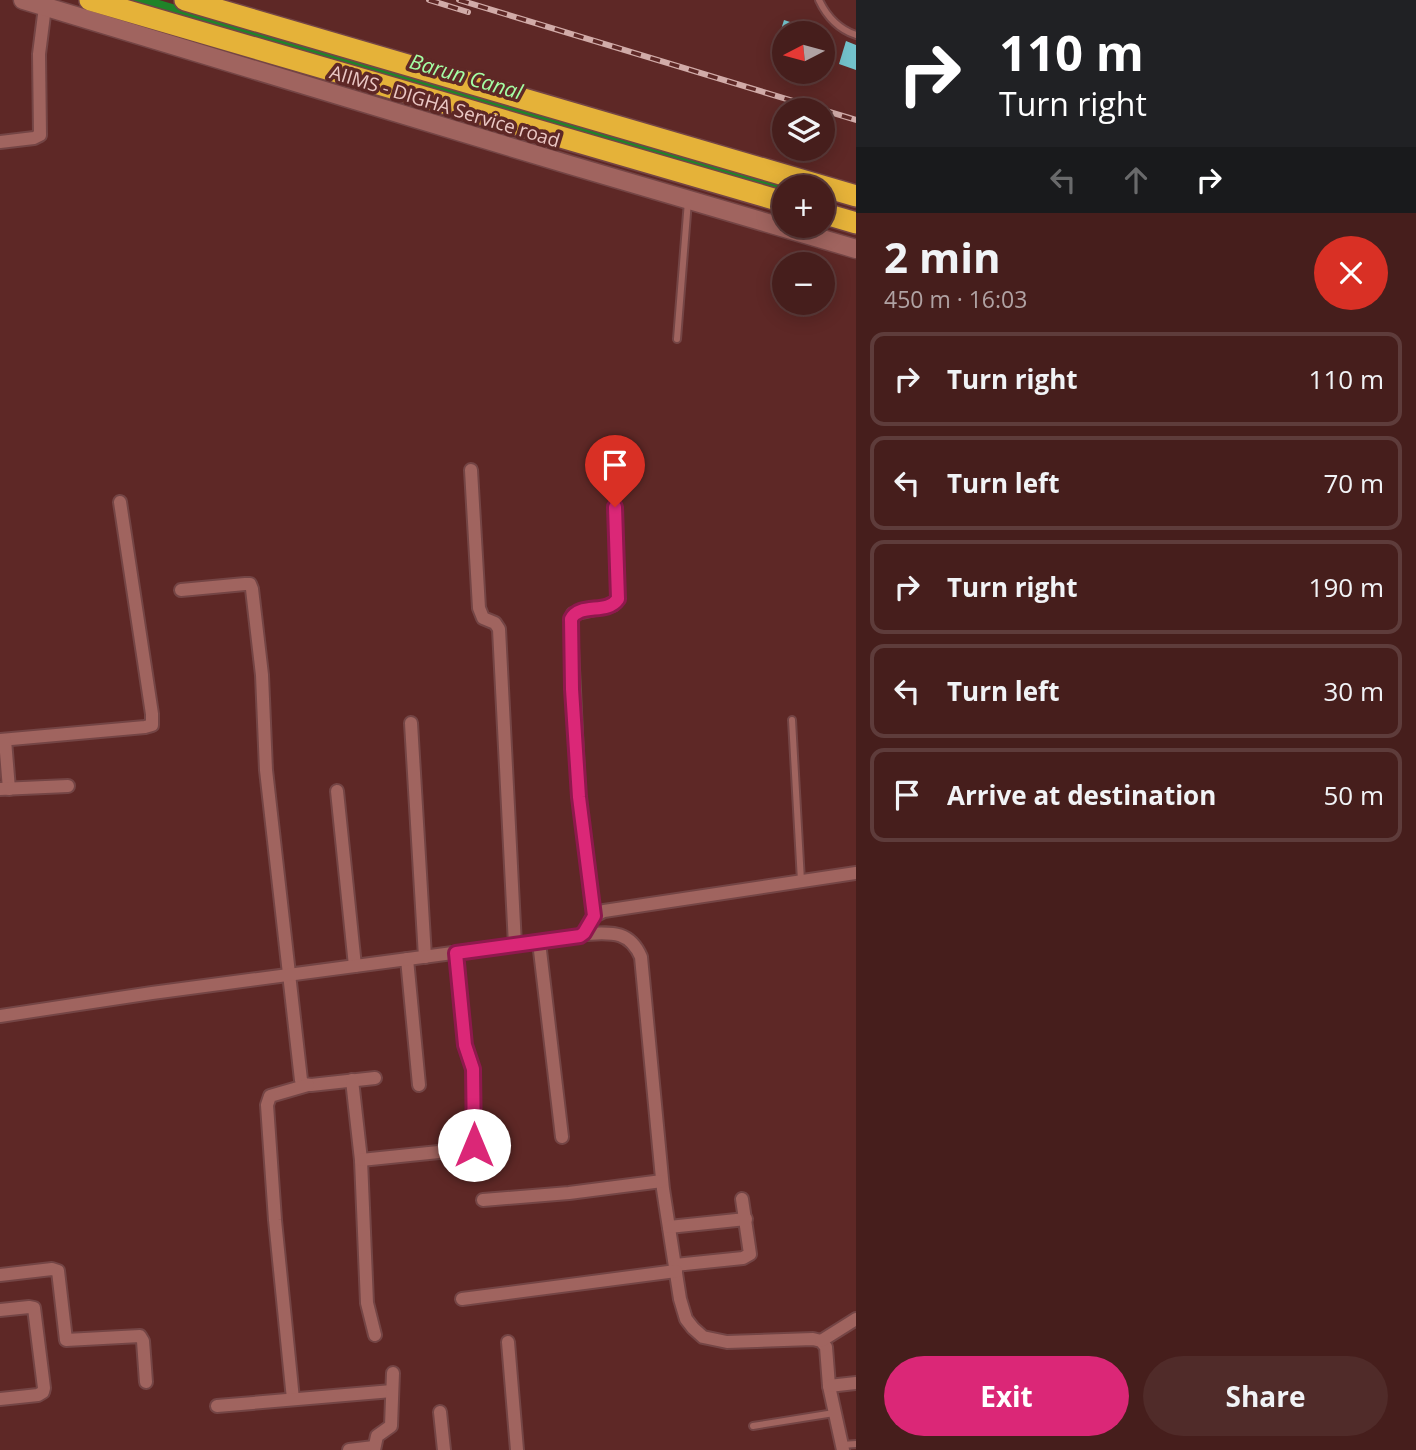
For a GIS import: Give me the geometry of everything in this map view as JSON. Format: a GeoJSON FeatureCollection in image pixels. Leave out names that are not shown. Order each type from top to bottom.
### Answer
{"type":"FeatureCollection","features":[{"type":"Feature","properties":{"kind":"highway"},"geometry":{"type":"LineString","coordinates":[[90,0],[772,199]]}},
{"type":"Feature","properties":{"kind":"highway"},"geometry":{"type":"LineString","coordinates":[[185,0],[856,196]]}},
{"type":"Feature","properties":{"kind":"highway"},"geometry":{"type":"LineString","coordinates":[[835,217],[856,223]]}},
{"type":"Feature","properties":{"kind":"main road","name":"AIIMS - DIGHA Service road"},"geometry":{"type":"LineString","coordinates":[[23,0],[856,249]]}},
{"type":"Feature","properties":{"kind":"street"},"geometry":{"type":"LineString","coordinates":[[0,142],[40,135],[39,54],[45,7]]}},
{"type":"Feature","properties":{"kind":"street"},"geometry":{"type":"LineString","coordinates":[[471,470],[479,608],[483,618],[495,623],[499,629],[515,945]]}},
{"type":"Feature","properties":{"kind":"street"},"geometry":{"type":"LineString","coordinates":[[68,786],[5,789],[2,740],[145,727],[153,723],[120,502]]}},
{"type":"Feature","properties":{"kind":"street"},"geometry":{"type":"LineString","coordinates":[[594,916],[579,797],[572,689],[571,619],[576,612],[609,607],[618,599],[615,507]]}},
{"type":"Feature","properties":{"kind":"street"},"geometry":{"type":"LineString","coordinates":[[181,590],[246,584],[251,586],[263,684],[266,770],[288,975],[300,1076],[302,1082],[308,1085]]}},
{"type":"Feature","properties":{"kind":"street"},"geometry":{"type":"LineString","coordinates":[[411,723],[425,957]]}},
{"type":"Feature","properties":{"kind":"street"},"geometry":{"type":"LineString","coordinates":[[337,791],[355,966]]}},
{"type":"Feature","properties":{"kind":"street"},"geometry":{"type":"LineString","coordinates":[[584,933],[594,916],[604,911],[856,873]]}},
{"type":"Feature","properties":{"kind":"street"},"geometry":{"type":"LineString","coordinates":[[0,1016],[539,942],[584,933],[608,933],[625,937],[636,946],[641,957],[662,1181],[686,1319],[703,1337],[727,1342],[821,1341],[826,1348],[835,1413],[847,1446]]}},
{"type":"Feature","properties":{"kind":"street"},"geometry":{"type":"LineString","coordinates":[[539,942],[562,1137]]}},
{"type":"Feature","properties":{"kind":"street"},"geometry":{"type":"LineString","coordinates":[[361,1160],[473,1147],[473,1069],[465,1045],[456,953]]}},
{"type":"Feature","properties":{"kind":"street"},"geometry":{"type":"LineString","coordinates":[[407,959],[419,1086]]}},
{"type":"Feature","properties":{"kind":"street"},"geometry":{"type":"LineString","coordinates":[[293,1399],[275,1220],[267,1105],[270,1096],[308,1085],[375,1078]]}},
{"type":"Feature","properties":{"kind":"street"},"geometry":{"type":"LineString","coordinates":[[352,1080],[361,1160],[367,1303],[375,1335]]}},
{"type":"Feature","properties":{"kind":"street"},"geometry":{"type":"LineString","coordinates":[[482,1200],[569,1194],[662,1181]]}},
{"type":"Feature","properties":{"kind":"street"},"geometry":{"type":"LineString","coordinates":[[462,1299],[747,1256],[751,1251],[742,1199]]}},
{"type":"Feature","properties":{"kind":"street"},"geometry":{"type":"LineString","coordinates":[[669,1227],[746,1219]]}},
{"type":"Feature","properties":{"kind":"street"},"geometry":{"type":"LineString","coordinates":[[0,1275],[52,1269],[58,1271],[66,1340],[140,1336],[143,1341],[146,1382]]}},
{"type":"Feature","properties":{"kind":"street"},"geometry":{"type":"LineString","coordinates":[[0,1310],[34,1308],[44,1388],[38,1395],[0,1399]]}},
{"type":"Feature","properties":{"kind":"street"},"geometry":{"type":"LineString","coordinates":[[821,1341],[856,1319]]}},
{"type":"Feature","properties":{"kind":"street"},"geometry":{"type":"LineString","coordinates":[[508,1342],[517,1450]]}},
{"type":"Feature","properties":{"kind":"street"},"geometry":{"type":"LineString","coordinates":[[349,1450],[374,1449],[377,1436],[391,1426],[393,1373]]}},
{"type":"Feature","properties":{"kind":"street"},"geometry":{"type":"LineString","coordinates":[[830,1386],[856,1383]]}},
{"type":"Feature","properties":{"kind":"street"},"geometry":{"type":"LineString","coordinates":[[217,1406],[392,1391]]}},
{"type":"Feature","properties":{"kind":"street"},"geometry":{"type":"LineString","coordinates":[[440,1412],[444,1450]]}},
{"type":"Feature","properties":{"kind":"lane"},"geometry":{"type":"LineString","coordinates":[[818,0],[837,26],[856,35]]}},
{"type":"Feature","properties":{"kind":"lane"},"geometry":{"type":"LineString","coordinates":[[677,339],[688,200]]}},
{"type":"Feature","properties":{"kind":"lane"},"geometry":{"type":"LineString","coordinates":[[792,720],[801,881]]}},
{"type":"Feature","properties":{"kind":"lane"},"geometry":{"type":"LineString","coordinates":[[753,1426],[835,1413]]}},
{"type":"Feature","properties":{"kind":"building"},"geometry":{"type":"Polygon","coordinates":[[[846,41],[856,45],[856,70],[839,64],[846,41]]]}},
{"type":"Feature","properties":{"kind":"waterway","name":"Barun Canal"},"geometry":{"type":"LineString","coordinates":[[138,0],[772,187]]}},
{"type":"Feature","properties":{"kind":"railway"},"geometry":{"type":"LineString","coordinates":[[429,0],[468,12]]}},
{"type":"Feature","properties":{"kind":"railway"},"geometry":{"type":"LineString","coordinates":[[459,0],[856,120]]}},
{"type":"Feature","properties":{"kind":"route"},"geometry":{"type":"LineString","coordinates":[[474,1145],[473,1069],[465,1045],[456,953],[580,936],[594,916],[579,797],[572,689],[571,619],[576,612],[609,607],[618,599],[615,507]]}}]}
